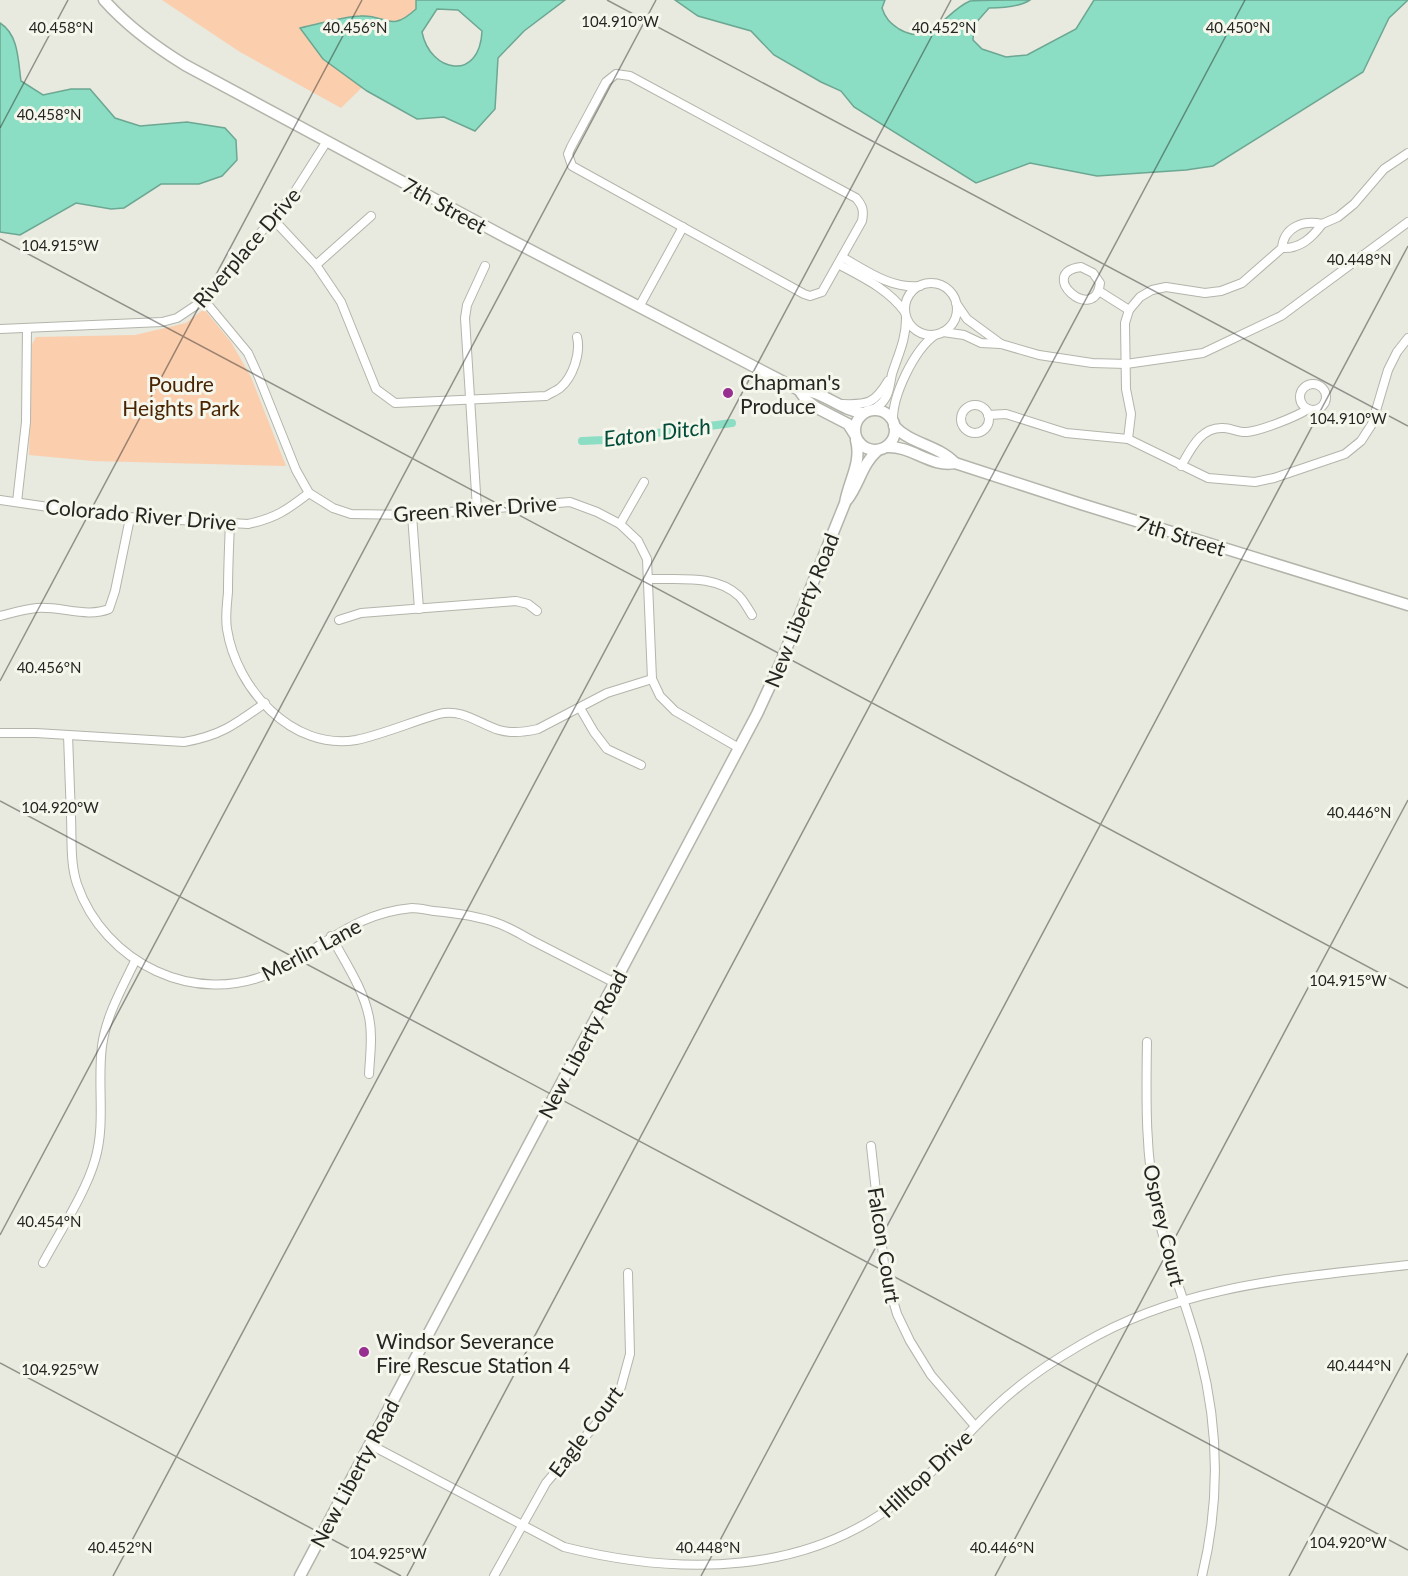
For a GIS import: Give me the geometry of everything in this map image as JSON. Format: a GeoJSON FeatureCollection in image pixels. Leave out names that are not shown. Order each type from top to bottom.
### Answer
{"type":"FeatureCollection","features":[{"type":"Feature","properties":{"kind":"street","name":"7th Street"},"geometry":{"type":"LineString","coordinates":[[104,0],[123,21],[160,50],[508,239],[799,390],[812,390],[852,412],[868,412]]}},
{"type":"Feature","properties":{"kind":"street"},"geometry":{"type":"LineString","coordinates":[[616,74],[630,75],[856,198],[864,212],[862,221],[840,261],[822,292],[810,296],[576,170],[569,160],[571,147],[606,82],[616,74]]}},
{"type":"Feature","properties":{"kind":"street","name":"Riverplace Drive"},"geometry":{"type":"LineString","coordinates":[[0,329],[162,322],[177,318],[204,300],[273,219],[306,177],[327,141]]}},
{"type":"Feature","properties":{"kind":"street"},"geometry":{"type":"LineString","coordinates":[[1282,248],[1291,249],[1303,243],[1315,234],[1322,224],[1338,217],[1354,204],[1384,169],[1408,153]]}},
{"type":"Feature","properties":{"kind":"street"},"geometry":{"type":"LineString","coordinates":[[316,265],[371,216]]}},
{"type":"Feature","properties":{"kind":"street"},"geometry":{"type":"LineString","coordinates":[[273,219],[316,265],[341,303],[376,389],[395,403],[546,396],[561,388],[569,376],[580,350],[577,337]]}},
{"type":"Feature","properties":{"kind":"street"},"geometry":{"type":"LineString","coordinates":[[1128,439],[1131,414],[1126,389],[1125,323],[1129,310],[1140,297],[1152,290],[1166,287],[1205,293],[1221,291],[1242,284],[1282,248],[1283,238],[1293,228],[1309,221],[1322,224]]}},
{"type":"Feature","properties":{"kind":"street"},"geometry":{"type":"LineString","coordinates":[[840,261],[880,286],[890,295],[914,329],[920,333],[964,335],[981,343],[1001,344],[1060,359],[1126,364],[1203,353],[1281,315],[1408,222]]}},
{"type":"Feature","properties":{"kind":"street"},"geometry":{"type":"LineString","coordinates":[[639,307],[683,227]]}},
{"type":"Feature","properties":{"kind":"street"},"geometry":{"type":"LineString","coordinates":[[840,261],[896,285],[920,286]]}},
{"type":"Feature","properties":{"kind":"street"},"geometry":{"type":"LineString","coordinates":[[477,508],[465,318],[467,305],[484,266]]}},
{"type":"Feature","properties":{"kind":"street"},"geometry":{"type":"LineString","coordinates":[[1081,267],[1098,278],[1099,291],[1095,297],[1082,300],[1066,290],[1064,278],[1074,268],[1081,267]]}},
{"type":"Feature","properties":{"kind":"street"},"geometry":{"type":"LineString","coordinates":[[836,404],[865,404],[873,401],[883,391],[892,375],[903,345],[906,332],[905,306],[910,294],[920,286],[939,285],[949,292],[967,319],[1001,344]]}},
{"type":"Feature","properties":{"kind":"street"},"geometry":{"type":"LineString","coordinates":[[1099,291],[1129,310]]}},
{"type":"Feature","properties":{"kind":"street"},"geometry":{"type":"LineString","coordinates":[[204,300],[248,353],[296,470],[309,493]]}},
{"type":"Feature","properties":{"kind":"street"},"geometry":{"type":"LineString","coordinates":[[892,375],[886,398],[855,425],[856,437],[867,449],[881,449],[894,436],[895,403],[912,362],[924,343],[954,319],[955,303]]}},
{"type":"Feature","properties":{"kind":"street"},"geometry":{"type":"LineString","coordinates":[[17,502],[26,422],[27,328]]}},
{"type":"Feature","properties":{"kind":"street"},"geometry":{"type":"LineString","coordinates":[[988,415],[1006,414],[1066,433],[1128,439],[1208,478],[1255,482],[1274,478],[1345,454],[1361,441],[1372,424],[1388,370],[1397,352],[1408,338]]}},
{"type":"Feature","properties":{"kind":"street","name":"7th Street"},"geometry":{"type":"LineString","coordinates":[[799,390],[806,400],[848,424],[856,437]]}},
{"type":"Feature","properties":{"kind":"street"},"geometry":{"type":"LineString","coordinates":[[1181,466],[1195,442],[1208,431],[1222,428],[1246,433],[1295,417],[1308,409]]}},
{"type":"Feature","properties":{"kind":"street"},"geometry":{"type":"LineString","coordinates":[[868,412],[886,414],[894,424]]}},
{"type":"Feature","properties":{"kind":"street","name":"7th Street"},"geometry":{"type":"LineString","coordinates":[[894,424],[908,437],[949,456],[955,462],[1081,504],[1408,605]]}},
{"type":"Feature","properties":{"kind":"street","name":"New Liberty Road"},"geometry":{"type":"LineString","coordinates":[[300,1576],[770,688],[845,503],[848,486],[859,459],[856,437]]}},
{"type":"Feature","properties":{"kind":"street","name":"7th Street"},"geometry":{"type":"LineString","coordinates":[[881,449],[904,448],[945,465],[955,462]]}},
{"type":"Feature","properties":{"kind":"street","name":"New Liberty Road"},"geometry":{"type":"LineString","coordinates":[[845,503],[856,488],[867,463],[881,449]]}},
{"type":"Feature","properties":{"kind":"street"},"geometry":{"type":"LineString","coordinates":[[620,524],[644,482]]}},
{"type":"Feature","properties":{"kind":"street","name":"Green River Drive"},"geometry":{"type":"LineString","coordinates":[[309,493],[333,508],[351,514],[412,515],[570,502],[620,524],[638,541],[647,559],[652,679]]}},
{"type":"Feature","properties":{"kind":"street","name":"Colorado River Drive"},"geometry":{"type":"LineString","coordinates":[[0,500],[130,518],[248,524],[285,512],[309,493]]}},
{"type":"Feature","properties":{"kind":"street"},"geometry":{"type":"LineString","coordinates":[[412,515],[419,609]]}},
{"type":"Feature","properties":{"kind":"street"},"geometry":{"type":"LineString","coordinates":[[0,616],[36,608],[63,608],[95,613],[109,609],[130,518]]}},
{"type":"Feature","properties":{"kind":"street"},"geometry":{"type":"LineString","coordinates":[[230,523],[226,626],[230,645],[239,668],[252,689],[284,723],[300,733],[323,741],[356,740],[446,712],[460,713],[501,731],[527,731],[538,729],[607,693],[652,679],[660,696],[675,711],[739,748]]}},
{"type":"Feature","properties":{"kind":"street"},"geometry":{"type":"LineString","coordinates":[[649,579],[698,580],[722,584],[740,597],[752,615]]}},
{"type":"Feature","properties":{"kind":"street"},"geometry":{"type":"LineString","coordinates":[[339,620],[361,613],[516,601],[528,604],[537,611]]}},
{"type":"Feature","properties":{"kind":"street"},"geometry":{"type":"LineString","coordinates":[[0,733],[184,742],[207,738],[234,726],[265,703]]}},
{"type":"Feature","properties":{"kind":"street"},"geometry":{"type":"LineString","coordinates":[[580,708],[607,749],[641,765]]}},
{"type":"Feature","properties":{"kind":"street","name":"Merlin Lane"},"geometry":{"type":"LineString","coordinates":[[68,735],[72,852],[77,884],[90,912],[103,931],[135,961],[164,975],[209,985],[255,979],[273,972],[331,936],[367,918],[412,908],[452,912],[497,922],[615,983]]}},
{"type":"Feature","properties":{"kind":"street"},"geometry":{"type":"LineString","coordinates":[[331,936],[366,1005],[370,1031],[369,1074]]}},
{"type":"Feature","properties":{"kind":"street"},"geometry":{"type":"LineString","coordinates":[[43,1263],[87,1181],[95,1161],[100,1128],[101,1061],[104,1036],[116,1000],[135,961]]}},
{"type":"Feature","properties":{"kind":"street","name":"Osprey Court"},"geometry":{"type":"LineString","coordinates":[[1147,1042],[1146,1112],[1151,1180],[1164,1238],[1200,1353],[1209,1390],[1216,1453],[1214,1515],[1203,1576]]}},
{"type":"Feature","properties":{"kind":"street","name":"Falcon Court"},"geometry":{"type":"LineString","coordinates":[[871,1146],[885,1273],[897,1314],[931,1375],[975,1426]]}},
{"type":"Feature","properties":{"kind":"street","name":"Hilltop Drive"},"geometry":{"type":"LineString","coordinates":[[694,1574],[726,1573],[766,1566],[802,1556],[864,1527],[903,1499],[975,1426],[1017,1389],[1081,1344],[1129,1321],[1215,1291],[1279,1279],[1408,1265]]}},
{"type":"Feature","properties":{"kind":"street","name":"Eagle Court"},"geometry":{"type":"LineString","coordinates":[[494,1576],[546,1483],[596,1424],[621,1387],[630,1354],[628,1273]]}},
{"type":"Feature","properties":{"kind":"street"},"geometry":{"type":"LineString","coordinates":[[369,1444],[564,1547],[624,1567],[670,1573]]}},
{"type":"Feature","properties":{"kind":"green space"},"geometry":{"type":"Polygon","coordinates":[[[162,0],[424,0],[391,59],[341,108],[240,52],[162,0]]]}},
{"type":"Feature","properties":{"kind":"green space","name":"Poudre Heights Park"},"geometry":{"type":"Polygon","coordinates":[[[204,309],[231,342],[251,377],[286,466],[93,461],[29,455],[32,344],[36,337],[135,335],[186,323],[204,309]]]}},
{"type":"Feature","properties":{"kind":"shaded area"},"geometry":{"type":"Polygon","coordinates":[[[416,0],[565,0],[524,31],[498,58],[495,109],[475,131],[444,117],[417,119],[367,91],[323,59],[300,28],[360,16],[394,22],[416,9],[416,0]],[[437,9],[422,32],[434,56],[454,66],[464,65],[473,58],[479,47],[482,31],[458,10],[437,9]]]}},
{"type":"Feature","properties":{"kind":"shaded area"},"geometry":{"type":"Polygon","coordinates":[[[675,0],[885,0],[882,8],[890,22],[910,34],[920,34],[937,26],[970,1],[1030,0],[1016,6],[989,8],[974,25],[973,40],[982,49],[1006,57],[1027,55],[1076,29],[1094,0],[1408,0],[1389,18],[1363,72],[1213,166],[1097,176],[1030,163],[976,183],[854,107],[841,91],[774,55],[751,31],[698,16],[675,0]]]}},
{"type":"Feature","properties":{"kind":"shaded area"},"geometry":{"type":"Polygon","coordinates":[[[0,23],[11,34],[14,41],[21,81],[43,95],[71,89],[90,89],[115,118],[140,126],[187,122],[225,128],[236,140],[237,160],[222,176],[199,184],[161,184],[124,208],[111,209],[76,203],[20,235],[0,232],[0,23]]]}},
{"type":"Feature","properties":{"kind":"waterway","name":"Eaton Ditch"},"geometry":{"type":"LineString","coordinates":[[582,441],[732,423]]}},
{"type":"Feature","properties":{"kind":"place","name":"Chapman's Produce"},"geometry":{"type":"Point","coordinates":[728,393]}},
{"type":"Feature","properties":{"kind":"place","name":"Windsor Severance Fire Rescue Station 4"},"geometry":{"type":"Point","coordinates":[364,1352]}}]}
